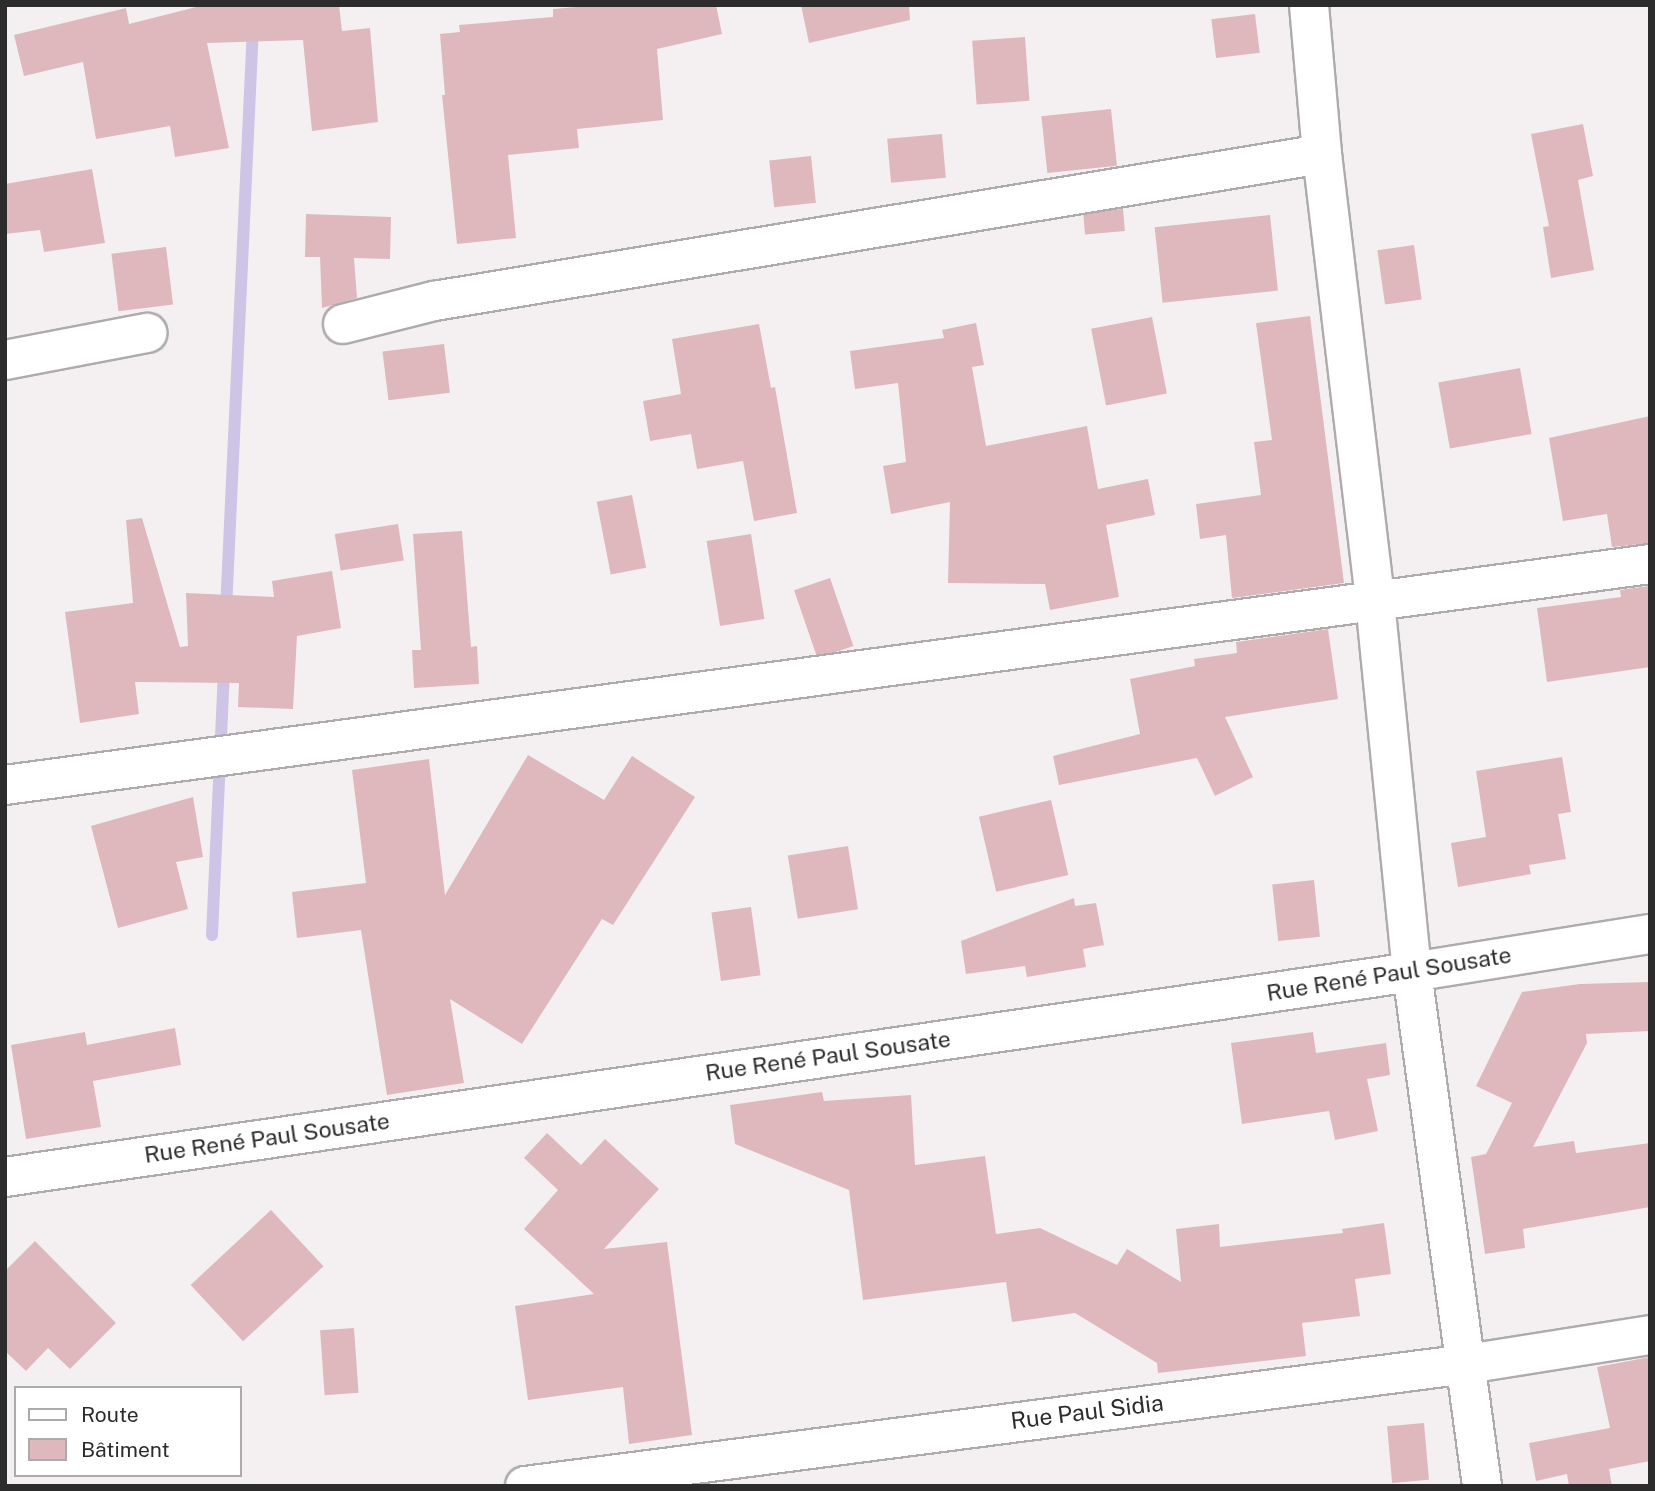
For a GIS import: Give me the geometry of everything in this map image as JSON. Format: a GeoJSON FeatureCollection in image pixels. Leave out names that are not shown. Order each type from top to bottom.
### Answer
{"type":"FeatureCollection","features":[{"type":"Feature","properties":{"kind":"street"},"geometry":{"type":"LineString","coordinates":[[1308,5],[1322,154],[1376,601],[1412,972],[1482,1486]]}},
{"type":"Feature","properties":{"kind":"street"},"geometry":{"type":"LineString","coordinates":[[343,324],[434,301],[1322,154]]}},
{"type":"Feature","properties":{"kind":"street"},"geometry":{"type":"LineString","coordinates":[[5,360],[148,333]]}},
{"type":"Feature","properties":{"kind":"street"},"geometry":{"type":"LineString","coordinates":[[5,785],[1650,564]]}},
{"type":"Feature","properties":{"kind":"street","name":"Rue René Paul Sousate"},"geometry":{"type":"LineString","coordinates":[[5,1177],[1412,972],[1650,934]]}},
{"type":"Feature","properties":{"kind":"street","name":"Rue Paul Sidia"},"geometry":{"type":"LineString","coordinates":[[525,1486],[1467,1364],[1650,1335]]}},
{"type":"Feature","properties":{"kind":"building"},"geometry":{"type":"Polygon","coordinates":[[[204,5],[339,5],[342,31],[370,28],[378,122],[312,131],[303,40],[207,43],[229,148],[175,157],[170,126],[96,139],[83,62],[24,76],[14,35],[126,8],[129,24],[204,5]]]}},
{"type":"Feature","properties":{"kind":"building"},"geometry":{"type":"Polygon","coordinates":[[[601,5],[716,5],[722,34],[657,49],[663,120],[577,129],[579,148],[508,155],[516,238],[457,244],[442,95],[445,95],[440,34],[460,32],[459,25],[553,17],[553,9],[601,5]]]}},
{"type":"Feature","properties":{"kind":"building"},"geometry":{"type":"Polygon","coordinates":[[[801,5],[909,5],[910,20],[809,43],[801,5]]]}},
{"type":"Feature","properties":{"kind":"building"},"geometry":{"type":"Polygon","coordinates":[[[1255,14],[1260,53],[1216,58],[1211,19],[1255,14]]]}},
{"type":"Feature","properties":{"kind":"building"},"geometry":{"type":"Polygon","coordinates":[[[1025,37],[1029,101],[977,105],[972,41],[1025,37]]]}},
{"type":"Feature","properties":{"kind":"building"},"geometry":{"type":"Polygon","coordinates":[[[1111,109],[1117,166],[1047,173],[1041,116],[1111,109]]]}},
{"type":"Feature","properties":{"kind":"building"},"geometry":{"type":"Polygon","coordinates":[[[1583,124],[1593,176],[1578,180],[1594,270],[1551,278],[1543,227],[1549,226],[1531,134],[1583,124]]]}},
{"type":"Feature","properties":{"kind":"building"},"geometry":{"type":"Polygon","coordinates":[[[942,134],[946,178],[891,183],[887,139],[942,134]]]}},
{"type":"Feature","properties":{"kind":"building"},"geometry":{"type":"Polygon","coordinates":[[[811,156],[816,203],[774,207],[769,160],[811,156]]]}},
{"type":"Feature","properties":{"kind":"building"},"geometry":{"type":"Polygon","coordinates":[[[92,169],[105,243],[44,252],[40,230],[5,234],[5,184],[92,169]]]}},
{"type":"Feature","properties":{"kind":"building"},"geometry":{"type":"Polygon","coordinates":[[[1123,209],[1125,231],[1085,234],[1083,212],[1123,209]]]}},
{"type":"Feature","properties":{"kind":"building"},"geometry":{"type":"Polygon","coordinates":[[[306,214],[391,217],[390,259],[354,258],[357,298],[322,308],[320,257],[305,257],[306,214]]]}},
{"type":"Feature","properties":{"kind":"building"},"geometry":{"type":"Polygon","coordinates":[[[1270,215],[1278,291],[1163,303],[1155,227],[1270,215]]]}},
{"type":"Feature","properties":{"kind":"building"},"geometry":{"type":"Polygon","coordinates":[[[1414,245],[1422,299],[1385,305],[1377,250],[1414,245]]]}},
{"type":"Feature","properties":{"kind":"building"},"geometry":{"type":"Polygon","coordinates":[[[166,247],[173,305],[118,311],[111,254],[166,247]]]}},
{"type":"Feature","properties":{"kind":"building"},"geometry":{"type":"Polygon","coordinates":[[[1310,316],[1344,583],[1232,598],[1226,535],[1200,539],[1196,504],[1261,495],[1254,442],[1272,440],[1256,323],[1310,316]]]}},
{"type":"Feature","properties":{"kind":"building"},"geometry":{"type":"Polygon","coordinates":[[[1152,317],[1167,394],[1106,405],[1091,329],[1152,317]]]}},
{"type":"Feature","properties":{"kind":"building"},"geometry":{"type":"Polygon","coordinates":[[[976,323],[984,365],[972,367],[986,446],[1087,426],[1098,489],[1148,479],[1155,515],[1106,525],[1119,597],[1050,610],[1045,584],[948,583],[950,502],[891,514],[883,466],[906,462],[898,383],[855,389],[850,351],[944,338],[942,330],[976,323]]]}},
{"type":"Feature","properties":{"kind":"building"},"geometry":{"type":"Polygon","coordinates":[[[759,324],[771,388],[775,387],[797,513],[754,521],[743,461],[697,469],[691,434],[650,441],[643,401],[681,394],[672,339],[759,324]]]}},
{"type":"Feature","properties":{"kind":"building"},"geometry":{"type":"Polygon","coordinates":[[[444,344],[450,393],[388,400],[382,352],[444,344]]]}},
{"type":"Feature","properties":{"kind":"building"},"geometry":{"type":"Polygon","coordinates":[[[1520,368],[1532,434],[1450,448],[1438,382],[1520,368]]]}},
{"type":"Feature","properties":{"kind":"building"},"geometry":{"type":"Polygon","coordinates":[[[1650,416],[1650,543],[1612,547],[1607,514],[1563,521],[1549,438],[1650,416]]]}},
{"type":"Feature","properties":{"kind":"building"},"geometry":{"type":"Polygon","coordinates":[[[632,495],[646,568],[611,575],[597,502],[632,495]]]}},
{"type":"Feature","properties":{"kind":"building"},"geometry":{"type":"Polygon","coordinates":[[[142,518],[180,647],[188,646],[186,593],[274,597],[272,581],[332,571],[341,628],[297,636],[293,709],[238,707],[239,683],[135,682],[139,714],[80,723],[65,612],[133,603],[126,520],[142,518]]]}},
{"type":"Feature","properties":{"kind":"building"},"geometry":{"type":"Polygon","coordinates":[[[398,524],[404,561],[341,571],[335,534],[398,524]]]}},
{"type":"Feature","properties":{"kind":"building"},"geometry":{"type":"Polygon","coordinates":[[[462,531],[471,647],[477,646],[479,684],[414,688],[412,650],[421,650],[413,534],[462,531]]]}},
{"type":"Feature","properties":{"kind":"building"},"geometry":{"type":"Polygon","coordinates":[[[751,534],[764,619],[720,626],[707,541],[751,534]]]}},
{"type":"Feature","properties":{"kind":"building"},"geometry":{"type":"Polygon","coordinates":[[[830,578],[853,646],[818,658],[794,590],[830,578]]]}},
{"type":"Feature","properties":{"kind":"building"},"geometry":{"type":"Polygon","coordinates":[[[1649,586],[1650,667],[1547,682],[1537,608],[1621,597],[1620,590],[1649,586]]]}},
{"type":"Feature","properties":{"kind":"building"},"geometry":{"type":"Polygon","coordinates":[[[1328,629],[1338,699],[1225,717],[1253,777],[1215,796],[1197,758],[1059,785],[1053,756],[1140,734],[1130,679],[1195,666],[1194,659],[1237,653],[1236,642],[1328,629]]]}},
{"type":"Feature","properties":{"kind":"building"},"geometry":{"type":"Polygon","coordinates":[[[528,755],[604,800],[632,756],[695,797],[613,925],[602,919],[522,1044],[450,999],[464,1083],[387,1095],[361,930],[297,938],[292,892],[366,883],[352,770],[429,759],[445,895],[528,755]]]}},
{"type":"Feature","properties":{"kind":"building"},"geometry":{"type":"Polygon","coordinates":[[[1562,757],[1571,812],[1558,814],[1566,859],[1529,865],[1531,874],[1458,887],[1451,843],[1486,837],[1476,771],[1562,757]]]}},
{"type":"Feature","properties":{"kind":"building"},"geometry":{"type":"Polygon","coordinates":[[[193,797],[203,857],[176,862],[188,909],[118,928],[91,826],[193,797]]]}},
{"type":"Feature","properties":{"kind":"building"},"geometry":{"type":"Polygon","coordinates":[[[1051,800],[1068,875],[996,892],[979,817],[1051,800]]]}},
{"type":"Feature","properties":{"kind":"building"},"geometry":{"type":"Polygon","coordinates":[[[848,846],[858,909],[798,919],[788,856],[848,846]]]}},
{"type":"Feature","properties":{"kind":"building"},"geometry":{"type":"Polygon","coordinates":[[[1314,880],[1320,937],[1278,941],[1272,884],[1314,880]]]}},
{"type":"Feature","properties":{"kind":"building"},"geometry":{"type":"Polygon","coordinates":[[[1074,898],[1075,906],[1096,903],[1104,945],[1083,949],[1086,967],[1027,977],[1025,966],[966,974],[961,941],[1074,898]]]}},
{"type":"Feature","properties":{"kind":"building"},"geometry":{"type":"Polygon","coordinates":[[[751,907],[761,975],[721,981],[711,913],[751,907]]]}},
{"type":"Feature","properties":{"kind":"building"},"geometry":{"type":"Polygon","coordinates":[[[1650,982],[1650,1031],[1586,1034],[1587,1043],[1533,1147],[1574,1141],[1576,1153],[1650,1143],[1650,1207],[1523,1229],[1525,1248],[1485,1254],[1471,1157],[1486,1154],[1512,1103],[1476,1086],[1522,992],[1580,984],[1650,982]]]}},
{"type":"Feature","properties":{"kind":"building"},"geometry":{"type":"Polygon","coordinates":[[[175,1028],[181,1065],[93,1081],[101,1127],[26,1139],[11,1045],[85,1032],[87,1045],[175,1028]]]}},
{"type":"Feature","properties":{"kind":"building"},"geometry":{"type":"Polygon","coordinates":[[[1313,1032],[1316,1053],[1386,1043],[1390,1075],[1367,1079],[1378,1131],[1335,1140],[1329,1111],[1242,1124],[1231,1043],[1313,1032]]]}},
{"type":"Feature","properties":{"kind":"building"},"geometry":{"type":"Polygon","coordinates":[[[822,1092],[824,1101],[911,1095],[915,1165],[985,1156],[996,1234],[1040,1228],[1117,1265],[1127,1249],[1181,1282],[1176,1229],[1219,1224],[1220,1247],[1343,1233],[1342,1229],[1384,1223],[1391,1274],[1355,1279],[1360,1316],[1302,1323],[1306,1356],[1158,1373],[1157,1363],[1075,1313],[1012,1322],[1006,1282],[863,1300],[849,1190],[735,1144],[730,1105],[822,1092]]]}},
{"type":"Feature","properties":{"kind":"building"},"geometry":{"type":"Polygon","coordinates":[[[547,1133],[581,1165],[605,1139],[659,1189],[604,1249],[667,1242],[692,1435],[629,1444],[623,1387],[528,1400],[515,1306],[594,1294],[524,1229],[558,1190],[524,1158],[547,1133]]]}},
{"type":"Feature","properties":{"kind":"building"},"geometry":{"type":"Polygon","coordinates":[[[271,1210],[324,1266],[243,1341],[191,1285],[271,1210]]]}},
{"type":"Feature","properties":{"kind":"building"},"geometry":{"type":"Polygon","coordinates":[[[35,1241],[116,1323],[70,1369],[48,1348],[26,1371],[5,1351],[5,1271],[35,1241]]]}},
{"type":"Feature","properties":{"kind":"building"},"geometry":{"type":"Polygon","coordinates":[[[354,1328],[359,1393],[325,1395],[320,1330],[354,1328]]]}},
{"type":"Feature","properties":{"kind":"building"},"geometry":{"type":"Polygon","coordinates":[[[1650,1357],[1650,1461],[1609,1469],[1612,1486],[1569,1486],[1567,1474],[1536,1481],[1529,1443],[1610,1428],[1597,1367],[1650,1357]]]}},
{"type":"Feature","properties":{"kind":"building"},"geometry":{"type":"Polygon","coordinates":[[[1424,1423],[1429,1480],[1392,1483],[1387,1426],[1424,1423]]]}},
{"type":"Feature","properties":{"kind":"waterway"},"geometry":{"type":"LineString","coordinates":[[226,610],[253,27]]}},
{"type":"Feature","properties":{"kind":"waterway"},"geometry":{"type":"LineString","coordinates":[[212,935],[224,666]]}}]}
